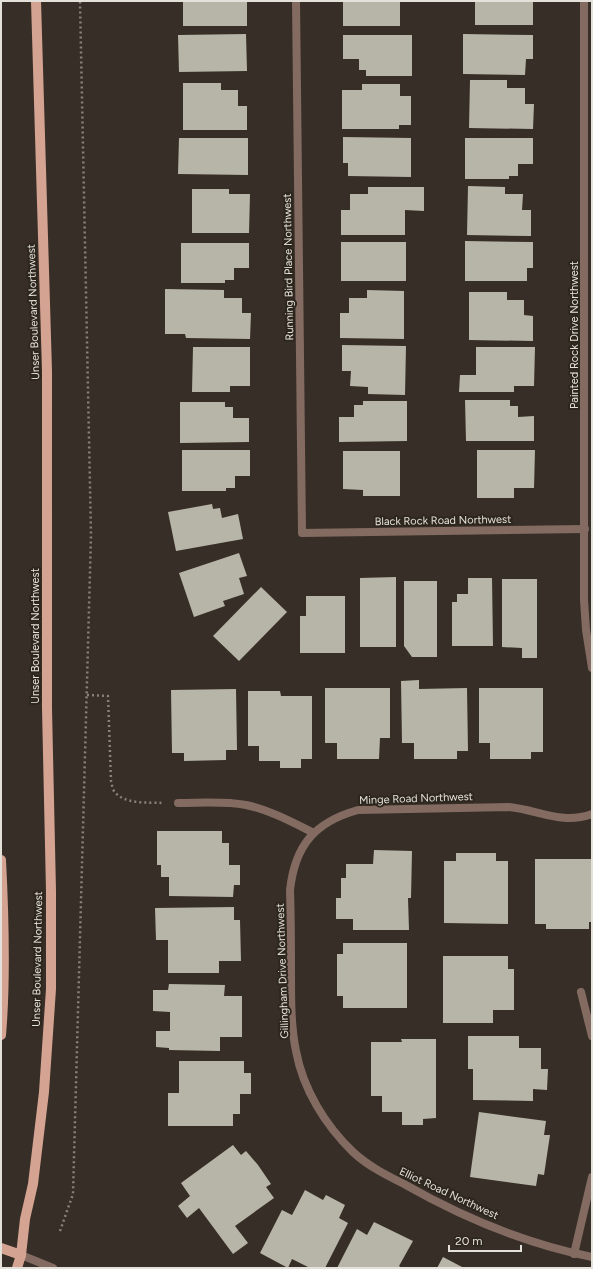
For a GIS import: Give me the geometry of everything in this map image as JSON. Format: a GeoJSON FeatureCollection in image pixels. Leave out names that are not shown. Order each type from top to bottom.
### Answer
{"type":"FeatureCollection","features":[{"type":"Feature","properties":{"kind":"main road","name":"Unser Boulevard Northwest"},"geometry":{"type":"LineString","coordinates":[[17,1268],[21,1254],[25,1219],[33,1184],[44,1092],[51,989],[51,891],[47,708],[47,371],[36,1]]}},
{"type":"Feature","properties":{"kind":"main road"},"geometry":{"type":"LineString","coordinates":[[1,860],[4,969],[1,1035]]}},
{"type":"Feature","properties":{"kind":"main road"},"geometry":{"type":"LineString","coordinates":[[1,1248],[21,1254]]}},
{"type":"Feature","properties":{"kind":"street","name":"Running Bird Place Northwest"},"geometry":{"type":"LineString","coordinates":[[296,1],[302,533]]}},
{"type":"Feature","properties":{"kind":"street","name":"Painted Rock Drive Northwest"},"geometry":{"type":"LineString","coordinates":[[584,1],[584,600],[586,630],[592,668]]}},
{"type":"Feature","properties":{"kind":"street","name":"Black Rock Road Northwest"},"geometry":{"type":"LineString","coordinates":[[302,533],[585,529]]}},
{"type":"Feature","properties":{"kind":"street"},"geometry":{"type":"LineString","coordinates":[[178,803],[228,803],[244,805],[272,813],[314,833]]}},
{"type":"Feature","properties":{"kind":"street","name":"Minge Road Northwest"},"geometry":{"type":"LineString","coordinates":[[314,833],[327,822],[342,814],[358,810],[509,807],[522,808],[560,818],[575,818],[592,814]]}},
{"type":"Feature","properties":{"kind":"street","name":"Gillingham Drive Northwest"},"geometry":{"type":"LineString","coordinates":[[314,833],[304,845],[297,859],[292,874],[290,890],[292,1026],[296,1051],[303,1076],[313,1099],[320,1110]]}},
{"type":"Feature","properties":{"kind":"street"},"geometry":{"type":"LineString","coordinates":[[582,992],[592,1036]]}},
{"type":"Feature","properties":{"kind":"street","name":"Elliot Road Northwest"},"geometry":{"type":"LineString","coordinates":[[320,1110],[338,1136],[354,1152],[371,1166],[416,1192],[518,1237],[592,1258]]}},
{"type":"Feature","properties":{"kind":"street"},"geometry":{"type":"LineString","coordinates":[[574,1254],[592,1177]]}},
{"type":"Feature","properties":{"kind":"street"},"geometry":{"type":"LineString","coordinates":[[21,1254],[53,1268]]}},
{"type":"Feature","properties":{"kind":"path"},"geometry":{"type":"LineString","coordinates":[[60,1231],[74,1194],[91,535],[80,1]]}},
{"type":"Feature","properties":{"kind":"path"},"geometry":{"type":"LineString","coordinates":[[87,695],[108,696],[111,781],[114,790],[123,798],[136,802],[178,803]]}},
{"type":"Feature","properties":{"kind":"building"},"geometry":{"type":"Polygon","coordinates":[[[183,1],[247,2],[247,26],[183,26],[183,1]]]}},
{"type":"Feature","properties":{"kind":"building"},"geometry":{"type":"Polygon","coordinates":[[[343,1],[400,1],[400,26],[343,26],[343,1]]]}},
{"type":"Feature","properties":{"kind":"building"},"geometry":{"type":"Polygon","coordinates":[[[475,1],[533,1],[533,25],[475,25],[475,1]]]}},
{"type":"Feature","properties":{"kind":"building"},"geometry":{"type":"Polygon","coordinates":[[[246,34],[247,71],[179,72],[178,35],[246,34]]]}},
{"type":"Feature","properties":{"kind":"building"},"geometry":{"type":"Polygon","coordinates":[[[463,34],[533,35],[533,59],[526,59],[525,75],[463,74],[463,34]]]}},
{"type":"Feature","properties":{"kind":"building"},"geometry":{"type":"Polygon","coordinates":[[[343,35],[412,35],[412,76],[366,76],[366,70],[359,70],[359,59],[343,59],[343,35]]]}},
{"type":"Feature","properties":{"kind":"building"},"geometry":{"type":"Polygon","coordinates":[[[470,80],[507,80],[507,88],[525,88],[525,104],[534,104],[533,129],[469,128],[470,80]]]}},
{"type":"Feature","properties":{"kind":"building"},"geometry":{"type":"Polygon","coordinates":[[[183,83],[221,83],[221,90],[238,90],[238,106],[247,106],[247,130],[183,130],[183,83]]]}},
{"type":"Feature","properties":{"kind":"building"},"geometry":{"type":"Polygon","coordinates":[[[362,84],[400,84],[400,96],[411,96],[411,125],[399,125],[399,129],[342,129],[342,90],[362,90],[362,84]]]}},
{"type":"Feature","properties":{"kind":"building"},"geometry":{"type":"Polygon","coordinates":[[[343,137],[411,138],[411,177],[348,176],[348,163],[343,163],[343,137]]]}},
{"type":"Feature","properties":{"kind":"building"},"geometry":{"type":"Polygon","coordinates":[[[179,138],[248,138],[248,175],[178,174],[179,138]]]}},
{"type":"Feature","properties":{"kind":"building"},"geometry":{"type":"Polygon","coordinates":[[[465,138],[533,138],[533,164],[518,164],[518,176],[509,176],[509,179],[465,179],[465,138]]]}},
{"type":"Feature","properties":{"kind":"building"},"geometry":{"type":"Polygon","coordinates":[[[468,186],[505,187],[505,194],[523,194],[522,210],[531,210],[531,236],[467,235],[468,186]]]}},
{"type":"Feature","properties":{"kind":"building"},"geometry":{"type":"Polygon","coordinates":[[[368,187],[424,187],[424,211],[405,210],[405,235],[341,235],[341,210],[350,210],[350,194],[368,194],[368,187]]]}},
{"type":"Feature","properties":{"kind":"building"},"geometry":{"type":"Polygon","coordinates":[[[192,189],[229,189],[229,194],[250,194],[249,233],[192,233],[192,189]]]}},
{"type":"Feature","properties":{"kind":"building"},"geometry":{"type":"Polygon","coordinates":[[[465,241],[533,242],[533,268],[527,268],[527,281],[465,281],[465,241]]]}},
{"type":"Feature","properties":{"kind":"building"},"geometry":{"type":"Polygon","coordinates":[[[341,242],[406,242],[406,281],[341,281],[341,242]]]}},
{"type":"Feature","properties":{"kind":"building"},"geometry":{"type":"Polygon","coordinates":[[[181,243],[249,243],[249,268],[234,268],[234,280],[225,280],[225,283],[181,283],[181,243]]]}},
{"type":"Feature","properties":{"kind":"building"},"geometry":{"type":"Polygon","coordinates":[[[165,289],[224,290],[224,298],[242,298],[242,313],[251,313],[250,339],[186,338],[185,334],[165,334],[165,289]]]}},
{"type":"Feature","properties":{"kind":"building"},"geometry":{"type":"Polygon","coordinates":[[[367,290],[404,291],[404,339],[340,338],[340,313],[349,313],[349,298],[367,298],[367,290]]]}},
{"type":"Feature","properties":{"kind":"building"},"geometry":{"type":"Polygon","coordinates":[[[469,292],[507,292],[507,300],[524,300],[524,315],[533,316],[533,341],[469,340],[469,292]]]}},
{"type":"Feature","properties":{"kind":"building"},"geometry":{"type":"Polygon","coordinates":[[[342,345],[406,346],[405,395],[368,394],[368,387],[350,386],[351,371],[342,371],[342,345]]]}},
{"type":"Feature","properties":{"kind":"building"},"geometry":{"type":"Polygon","coordinates":[[[193,347],[250,347],[250,386],[230,386],[230,392],[192,392],[193,347]]]}},
{"type":"Feature","properties":{"kind":"building"},"geometry":{"type":"Polygon","coordinates":[[[476,347],[535,347],[534,386],[514,386],[514,392],[459,392],[460,375],[476,375],[476,347]]]}},
{"type":"Feature","properties":{"kind":"building"},"geometry":{"type":"Polygon","coordinates":[[[465,400],[510,400],[510,406],[518,406],[518,417],[534,416],[534,441],[466,441],[465,400]]]}},
{"type":"Feature","properties":{"kind":"building"},"geometry":{"type":"Polygon","coordinates":[[[363,401],[407,401],[407,441],[339,442],[339,417],[354,417],[354,405],[363,405],[363,401]]]}},
{"type":"Feature","properties":{"kind":"building"},"geometry":{"type":"Polygon","coordinates":[[[180,402],[225,402],[225,407],[233,407],[233,418],[249,418],[249,442],[180,443],[180,402]]]}},
{"type":"Feature","properties":{"kind":"building"},"geometry":{"type":"Polygon","coordinates":[[[182,450],[250,450],[250,476],[235,476],[235,488],[226,488],[226,491],[182,491],[182,450]]]}},
{"type":"Feature","properties":{"kind":"building"},"geometry":{"type":"Polygon","coordinates":[[[477,450],[535,450],[534,488],[514,488],[514,498],[477,498],[477,450]]]}},
{"type":"Feature","properties":{"kind":"building"},"geometry":{"type":"Polygon","coordinates":[[[343,451],[400,451],[400,496],[363,496],[363,490],[343,489],[343,451]]]}},
{"type":"Feature","properties":{"kind":"building"},"geometry":{"type":"Polygon","coordinates":[[[212,504],[213,509],[220,508],[222,518],[238,514],[243,539],[176,551],[168,512],[212,504]]]}},
{"type":"Feature","properties":{"kind":"building"},"geometry":{"type":"Polygon","coordinates":[[[239,553],[247,576],[239,578],[244,594],[223,601],[225,606],[194,617],[179,573],[239,553]]]}},
{"type":"Feature","properties":{"kind":"building"},"geometry":{"type":"Polygon","coordinates":[[[396,577],[396,647],[360,647],[360,578],[396,577]]]}},
{"type":"Feature","properties":{"kind":"building"},"geometry":{"type":"Polygon","coordinates":[[[468,578],[492,578],[493,646],[452,646],[452,602],[457,602],[457,594],[468,594],[468,578]]]}},
{"type":"Feature","properties":{"kind":"building"},"geometry":{"type":"Polygon","coordinates":[[[502,579],[537,579],[537,658],[522,658],[522,648],[502,647],[502,579]]]}},
{"type":"Feature","properties":{"kind":"building"},"geometry":{"type":"Polygon","coordinates":[[[404,581],[437,581],[437,657],[412,657],[404,646],[404,581]]]}},
{"type":"Feature","properties":{"kind":"building"},"geometry":{"type":"Polygon","coordinates":[[[261,587],[287,612],[239,661],[213,636],[261,587]]]}},
{"type":"Feature","properties":{"kind":"building"},"geometry":{"type":"Polygon","coordinates":[[[306,596],[345,596],[345,653],[300,653],[300,616],[306,616],[306,596]]]}},
{"type":"Feature","properties":{"kind":"building"},"geometry":{"type":"Polygon","coordinates":[[[419,680],[419,689],[467,688],[468,751],[457,751],[457,759],[414,759],[414,743],[402,743],[401,681],[419,680]]]}},
{"type":"Feature","properties":{"kind":"building"},"geometry":{"type":"Polygon","coordinates":[[[325,688],[390,688],[390,738],[380,738],[379,759],[337,759],[337,743],[325,743],[325,688]]]}},
{"type":"Feature","properties":{"kind":"building"},"geometry":{"type":"Polygon","coordinates":[[[479,688],[543,688],[543,752],[531,752],[531,759],[490,759],[490,743],[479,743],[479,688]]]}},
{"type":"Feature","properties":{"kind":"building"},"geometry":{"type":"Polygon","coordinates":[[[236,689],[237,750],[226,750],[226,760],[184,761],[184,753],[172,753],[171,690],[236,689]]]}},
{"type":"Feature","properties":{"kind":"building"},"geometry":{"type":"Polygon","coordinates":[[[248,691],[280,691],[281,696],[312,696],[312,759],[301,759],[301,768],[280,768],[280,761],[259,761],[259,746],[248,746],[248,691]]]}},
{"type":"Feature","properties":{"kind":"building"},"geometry":{"type":"Polygon","coordinates":[[[157,831],[222,831],[222,843],[229,843],[229,865],[240,865],[240,885],[234,885],[233,897],[169,896],[169,877],[161,877],[161,865],[157,865],[157,831]]]}},
{"type":"Feature","properties":{"kind":"building"},"geometry":{"type":"Polygon","coordinates":[[[374,850],[412,851],[411,898],[408,898],[409,930],[353,930],[353,919],[336,919],[336,898],[341,898],[341,878],[346,878],[346,864],[373,864],[374,850]]]}},
{"type":"Feature","properties":{"kind":"building"},"geometry":{"type":"Polygon","coordinates":[[[456,853],[496,853],[496,861],[508,861],[508,924],[444,923],[444,861],[456,861],[456,853]]]}},
{"type":"Feature","properties":{"kind":"building"},"geometry":{"type":"Polygon","coordinates":[[[535,859],[592,859],[592,922],[589,922],[589,929],[546,929],[546,924],[535,924],[535,859]]]}},
{"type":"Feature","properties":{"kind":"building"},"geometry":{"type":"Polygon","coordinates":[[[234,907],[234,920],[240,920],[241,961],[219,961],[219,973],[168,973],[168,940],[156,940],[155,908],[234,907]]]}},
{"type":"Feature","properties":{"kind":"building"},"geometry":{"type":"Polygon","coordinates":[[[343,943],[407,943],[407,1008],[343,1008],[343,996],[337,996],[337,954],[343,954],[343,943]]]}},
{"type":"Feature","properties":{"kind":"building"},"geometry":{"type":"Polygon","coordinates":[[[443,956],[508,956],[508,969],[514,969],[514,1010],[493,1010],[493,1023],[443,1023],[443,956]]]}},
{"type":"Feature","properties":{"kind":"building"},"geometry":{"type":"Polygon","coordinates":[[[169,984],[225,985],[224,996],[242,996],[242,1037],[220,1037],[220,1051],[169,1050],[169,1048],[156,1047],[156,1031],[170,1031],[170,1012],[153,1011],[153,990],[168,990],[169,984]]]}},
{"type":"Feature","properties":{"kind":"building"},"geometry":{"type":"Polygon","coordinates":[[[468,1036],[519,1036],[519,1048],[541,1048],[541,1069],[548,1069],[547,1090],[533,1089],[533,1101],[473,1100],[473,1069],[468,1069],[468,1036]]]}},
{"type":"Feature","properties":{"kind":"building"},"geometry":{"type":"Polygon","coordinates":[[[401,1039],[436,1039],[436,1118],[423,1119],[423,1125],[402,1125],[402,1112],[382,1112],[382,1096],[371,1096],[371,1042],[402,1042],[401,1039]]]}},
{"type":"Feature","properties":{"kind":"building"},"geometry":{"type":"Polygon","coordinates":[[[179,1061],[244,1061],[244,1073],[251,1073],[251,1094],[240,1094],[240,1114],[233,1114],[233,1126],[168,1126],[168,1093],[179,1093],[179,1061]]]}},
{"type":"Feature","properties":{"kind":"building"},"geometry":{"type":"Polygon","coordinates":[[[479,1112],[546,1121],[544,1135],[550,1135],[544,1175],[538,1174],[536,1186],[470,1177],[479,1112]]]}},
{"type":"Feature","properties":{"kind":"building"},"geometry":{"type":"Polygon","coordinates":[[[233,1145],[241,1155],[246,1151],[258,1165],[271,1184],[266,1187],[274,1198],[235,1226],[248,1243],[233,1254],[199,1208],[187,1218],[178,1206],[190,1196],[181,1183],[233,1145]]]}},
{"type":"Feature","properties":{"kind":"building"},"geometry":{"type":"Polygon","coordinates":[[[305,1190],[323,1200],[326,1195],[345,1205],[339,1218],[348,1223],[325,1268],[310,1268],[292,1259],[288,1268],[260,1253],[282,1210],[292,1215],[305,1190]]]}},
{"type":"Feature","properties":{"kind":"building"},"geometry":{"type":"Polygon","coordinates":[[[374,1222],[413,1241],[399,1266],[402,1268],[337,1268],[357,1229],[367,1235],[374,1222]]]}},
{"type":"Feature","properties":{"kind":"building"},"geometry":{"type":"Polygon","coordinates":[[[443,1257],[464,1268],[437,1268],[443,1257]]]}}]}
